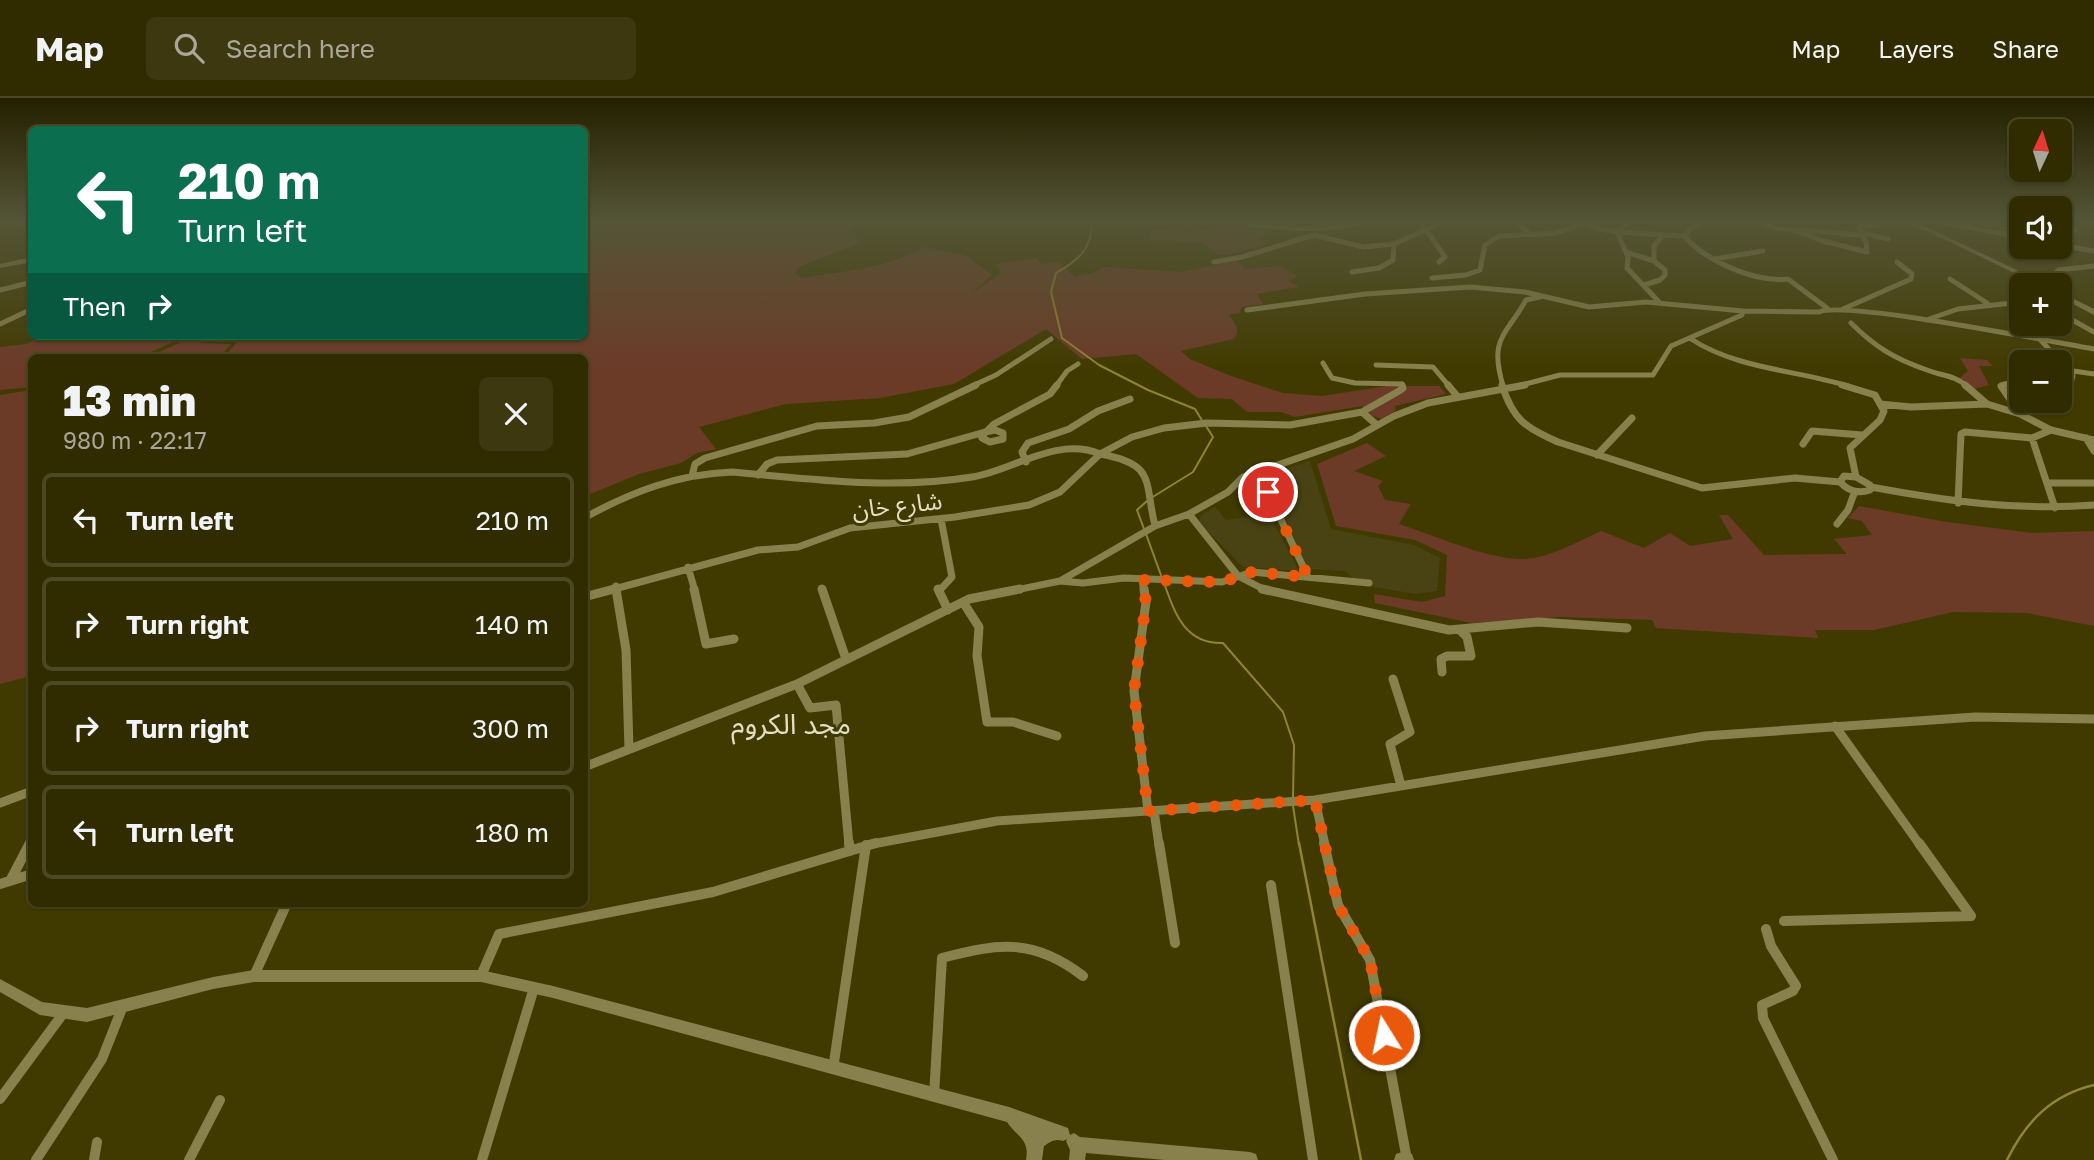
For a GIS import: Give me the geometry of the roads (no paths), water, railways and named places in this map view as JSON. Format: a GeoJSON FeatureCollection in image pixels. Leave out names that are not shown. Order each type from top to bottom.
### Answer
{"type":"FeatureCollection","features":[{"type":"Feature","properties":{"kind":"main road"},"geometry":{"type":"LineString","coordinates":[[2072,300],[2094,312]]}},
{"type":"Feature","properties":{"kind":"street"},"geometry":{"type":"LineString","coordinates":[[1352,272],[1362,271]]}},
{"type":"Feature","properties":{"kind":"street"},"geometry":{"type":"LineString","coordinates":[[1432,278],[1466,275],[1478,271]]}},
{"type":"Feature","properties":{"kind":"street"},"geometry":{"type":"LineString","coordinates":[[1630,271],[1659,302]]}},
{"type":"Feature","properties":{"kind":"street"},"geometry":{"type":"LineString","coordinates":[[1644,285],[1660,280],[1665,275],[1664,271]]}},
{"type":"Feature","properties":{"kind":"street"},"geometry":{"type":"LineString","coordinates":[[1740,271],[1759,279],[1788,279],[1827,309]]}},
{"type":"Feature","properties":{"kind":"street"},"geometry":{"type":"LineString","coordinates":[[1840,310],[1911,279],[1912,274],[1908,271]]}},
{"type":"Feature","properties":{"kind":"street"},"geometry":{"type":"LineString","coordinates":[[1950,279],[1987,303]]}},
{"type":"Feature","properties":{"kind":"street"},"geometry":{"type":"LineString","coordinates":[[0,290],[28,283]]}},
{"type":"Feature","properties":{"kind":"street"},"geometry":{"type":"LineString","coordinates":[[1247,310],[1365,294],[1470,287],[1504,288],[1589,307],[1659,302],[1744,311],[1840,310],[2038,337],[2094,349]]}},
{"type":"Feature","properties":{"kind":"street"},"geometry":{"type":"LineString","coordinates":[[1540,297],[1526,300],[1499,342],[1496,362],[1511,412],[1520,421],[1558,442],[1702,488],[1795,478],[1840,482],[1855,491],[1868,491],[1871,487]]}},
{"type":"Feature","properties":{"kind":"street"},"geometry":{"type":"LineString","coordinates":[[1927,320],[1958,309],[1987,303],[2009,302]]}},
{"type":"Feature","properties":{"kind":"street"},"geometry":{"type":"LineString","coordinates":[[0,324],[28,311]]}},
{"type":"Feature","properties":{"kind":"street"},"geometry":{"type":"LineString","coordinates":[[1060,581],[1155,526],[1189,514],[1228,492],[1243,477],[1353,439],[1428,402],[1505,390],[1560,375],[1653,375],[1671,346],[1742,315],[1744,311]]}},
{"type":"Feature","properties":{"kind":"street"},"geometry":{"type":"LineString","coordinates":[[2072,320],[2094,332]]}},
{"type":"Feature","properties":{"kind":"street"},"geometry":{"type":"LineString","coordinates":[[1851,323],[1874,346],[1928,371],[1957,376],[1987,404]]}},
{"type":"Feature","properties":{"kind":"street"},"geometry":{"type":"LineString","coordinates":[[2038,337],[2049,350]]}},
{"type":"Feature","properties":{"kind":"street"},"geometry":{"type":"LineString","coordinates":[[692,476],[695,464],[705,458],[817,426],[886,421],[920,413],[1005,370],[1051,339]]}},
{"type":"Feature","properties":{"kind":"street"},"geometry":{"type":"LineString","coordinates":[[1691,339],[1704,350],[1720,356],[1807,375],[1875,395],[1884,411],[1880,420],[1850,448],[1856,477]]}},
{"type":"Feature","properties":{"kind":"street"},"geometry":{"type":"LineString","coordinates":[[1323,363],[1332,379],[1355,383],[1402,384],[1403,388],[1362,412],[1377,425]]}},
{"type":"Feature","properties":{"kind":"street"},"geometry":{"type":"LineString","coordinates":[[985,434],[1004,419],[1050,394],[1067,371],[1078,364]]}},
{"type":"Feature","properties":{"kind":"street"},"geometry":{"type":"LineString","coordinates":[[1376,365],[1433,367],[1458,397]]}},
{"type":"Feature","properties":{"kind":"street"},"geometry":{"type":"LineString","coordinates":[[2072,371],[2094,374]]}},
{"type":"Feature","properties":{"kind":"street"},"geometry":{"type":"LineString","coordinates":[[2009,382],[2001,386],[2009,398]]}},
{"type":"Feature","properties":{"kind":"street"},"geometry":{"type":"LineString","coordinates":[[1026,462],[1022,452],[1028,443],[1069,429],[1098,411],[1130,399]]}},
{"type":"Feature","properties":{"kind":"street"},"geometry":{"type":"LineString","coordinates":[[1880,404],[1911,407],[1987,404],[2020,414],[2051,430],[2090,439],[2094,451]]}},
{"type":"Feature","properties":{"kind":"street","name":"شارع خان"},"geometry":{"type":"LineString","coordinates":[[588,596],[758,550],[798,547],[850,528],[941,519],[1029,505],[1060,492],[1100,454],[1132,437],[1164,428],[1207,423],[1278,426],[1362,412]]}},
{"type":"Feature","properties":{"kind":"street"},"geometry":{"type":"LineString","coordinates":[[1597,454],[1632,418]]}},
{"type":"Feature","properties":{"kind":"street"},"geometry":{"type":"LineString","coordinates":[[985,434],[997,442],[1004,437],[1001,425],[1004,419]]}},
{"type":"Feature","properties":{"kind":"street"},"geometry":{"type":"LineString","coordinates":[[1958,503],[1961,434],[1965,432],[2032,438],[2051,430]]}},
{"type":"Feature","properties":{"kind":"street"},"geometry":{"type":"LineString","coordinates":[[1803,444],[1812,431],[1862,435]]}},
{"type":"Feature","properties":{"kind":"street"},"geometry":{"type":"LineString","coordinates":[[758,475],[767,464],[777,460],[907,454],[966,438],[1002,432]]}},
{"type":"Feature","properties":{"kind":"street"},"geometry":{"type":"LineString","coordinates":[[2032,438],[2055,508]]}},
{"type":"Feature","properties":{"kind":"street"},"geometry":{"type":"LineString","coordinates":[[588,516],[639,490],[692,476],[723,472],[920,484],[981,476],[1070,447],[1088,448],[1100,454],[1125,458],[1144,473],[1150,486],[1155,526]]}},
{"type":"Feature","properties":{"kind":"street"},"geometry":{"type":"LineString","coordinates":[[1258,471],[1308,577]]}},
{"type":"Feature","properties":{"kind":"street"},"geometry":{"type":"LineString","coordinates":[[1840,482],[1843,477],[1856,477],[1871,487],[1958,503],[2055,508],[2094,506]]}},
{"type":"Feature","properties":{"kind":"street"},"geometry":{"type":"LineString","coordinates":[[2047,482],[2094,483]]}},
{"type":"Feature","properties":{"kind":"street"},"geometry":{"type":"LineString","coordinates":[[1837,524],[1848,510],[1855,491]]}},
{"type":"Feature","properties":{"kind":"street"},"geometry":{"type":"LineString","coordinates":[[1189,514],[1238,576],[1264,590],[1461,631],[1538,622],[1627,628]]}},
{"type":"Feature","properties":{"kind":"street"},"geometry":{"type":"LineString","coordinates":[[941,519],[952,577],[938,589],[948,610]]}},
{"type":"Feature","properties":{"kind":"street"},"geometry":{"type":"LineString","coordinates":[[688,567],[702,616],[706,644],[734,639]]}},
{"type":"Feature","properties":{"kind":"street"},"geometry":{"type":"LineString","coordinates":[[588,765],[797,684],[963,602],[1060,581],[1083,583],[1124,578],[1222,582],[1252,572],[1369,583]]}},
{"type":"Feature","properties":{"kind":"street"},"geometry":{"type":"LineString","coordinates":[[1142,580],[1146,602],[1134,691],[1151,811],[1175,943]]}},
{"type":"Feature","properties":{"kind":"street"},"geometry":{"type":"LineString","coordinates":[[616,586],[626,650],[629,750]]}},
{"type":"Feature","properties":{"kind":"street"},"geometry":{"type":"LineString","coordinates":[[822,589],[846,659]]}},
{"type":"Feature","properties":{"kind":"street"},"geometry":{"type":"LineString","coordinates":[[963,602],[979,627],[977,656],[987,722],[1013,722],[1056,736]]}},
{"type":"Feature","properties":{"kind":"street"},"geometry":{"type":"LineString","coordinates":[[1442,671],[1441,659],[1447,656],[1471,656],[1467,637],[1461,631]]}},
{"type":"Feature","properties":{"kind":"street"},"geometry":{"type":"LineString","coordinates":[[1393,679],[1410,732],[1390,744],[1401,786]]}},
{"type":"Feature","properties":{"kind":"street"},"geometry":{"type":"LineString","coordinates":[[797,684],[810,708],[836,705],[849,850]]}},
{"type":"Feature","properties":{"kind":"street"},"geometry":{"type":"LineString","coordinates":[[481,976],[499,934],[713,892],[866,845],[997,821],[1315,800],[1705,736],[1975,718],[2094,719]]}},
{"type":"Feature","properties":{"kind":"street"},"geometry":{"type":"LineString","coordinates":[[1784,921],[1971,916],[1835,726]]}},
{"type":"Feature","properties":{"kind":"street"},"geometry":{"type":"LineString","coordinates":[[0,803],[28,792]]}},
{"type":"Feature","properties":{"kind":"street"},"geometry":{"type":"LineString","coordinates":[[1315,800],[1338,905],[1370,960],[1405,1160]]}},
{"type":"Feature","properties":{"kind":"street"},"geometry":{"type":"LineString","coordinates":[[834,1069],[866,845]]}},
{"type":"Feature","properties":{"kind":"street"},"geometry":{"type":"LineString","coordinates":[[5,883],[28,846]]}},
{"type":"Feature","properties":{"kind":"street"},"geometry":{"type":"LineString","coordinates":[[5,883],[28,875]]}},
{"type":"Feature","properties":{"kind":"street"},"geometry":{"type":"LineString","coordinates":[[1271,885],[1313,1160]]}},
{"type":"Feature","properties":{"kind":"street"},"geometry":{"type":"LineString","coordinates":[[254,976],[285,907]]}},
{"type":"Feature","properties":{"kind":"street"},"geometry":{"type":"LineString","coordinates":[[1766,929],[1771,946],[1796,986],[1793,991],[1762,1005],[1763,1018],[1833,1160]]}},
{"type":"Feature","properties":{"kind":"street"},"geometry":{"type":"LineString","coordinates":[[934,1096],[942,958],[990,945],[1011,944],[1039,949],[1066,960],[1083,976]]}},
{"type":"Feature","properties":{"kind":"street"},"geometry":{"type":"LineString","coordinates":[[0,985],[40,1007],[87,1015],[213,983],[254,976],[481,976],[1009,1115],[1072,1146],[1250,1160]]}},
{"type":"Feature","properties":{"kind":"street"},"geometry":{"type":"LineString","coordinates":[[482,1160],[534,988]]}},
{"type":"Feature","properties":{"kind":"street"},"geometry":{"type":"LineString","coordinates":[[36,1160],[102,1059],[123,1006]]}},
{"type":"Feature","properties":{"kind":"street"},"geometry":{"type":"LineString","coordinates":[[0,1099],[65,1011]]}},
{"type":"Feature","properties":{"kind":"street"},"geometry":{"type":"LineString","coordinates":[[189,1160],[220,1100]]}},
{"type":"Feature","properties":{"kind":"street"},"geometry":{"type":"LineString","coordinates":[[1009,1115],[1023,1127],[1034,1156]]}},
{"type":"Feature","properties":{"kind":"street"},"geometry":{"type":"LineString","coordinates":[[1034,1156],[1042,1136],[1049,1133],[1072,1146]]}},
{"type":"Feature","properties":{"kind":"street"},"geometry":{"type":"LineString","coordinates":[[94,1160],[97,1142]]}},
{"type":"Feature","properties":{"kind":"waterway"},"geometry":{"type":"LineString","coordinates":[[1060,271],[1056,273],[1051,292],[1062,338],[1099,365],[1148,390],[1195,409],[1203,422]]}},
{"type":"Feature","properties":{"kind":"waterway"},"geometry":{"type":"LineString","coordinates":[[1151,498],[1193,472],[1213,437],[1206,426]]}},
{"type":"Feature","properties":{"kind":"waterway"},"geometry":{"type":"LineString","coordinates":[[1144,529],[1137,510],[1147,501]]}},
{"type":"Feature","properties":{"kind":"waterway"},"geometry":{"type":"LineString","coordinates":[[1146,534],[1162,578]]}},
{"type":"Feature","properties":{"kind":"waterway"},"geometry":{"type":"LineString","coordinates":[[1164,583],[1183,625],[1199,638],[1223,643],[1283,712],[1294,745],[1293,797]]}},
{"type":"Feature","properties":{"kind":"waterway"},"geometry":{"type":"LineString","coordinates":[[1293,806],[1299,845]]}},
{"type":"Feature","properties":{"kind":"waterway"},"geometry":{"type":"LineString","coordinates":[[1299,843],[1361,1160]]}},
{"type":"Feature","properties":{"kind":"waterway"},"geometry":{"type":"LineString","coordinates":[[2007,1160],[2023,1133],[2042,1112],[2065,1095],[2094,1085]]}},
{"type":"Feature","properties":{"kind":"district","name":"مجد الكروم"},"geometry":{"type":"Point","coordinates":[791,723]}}]}
